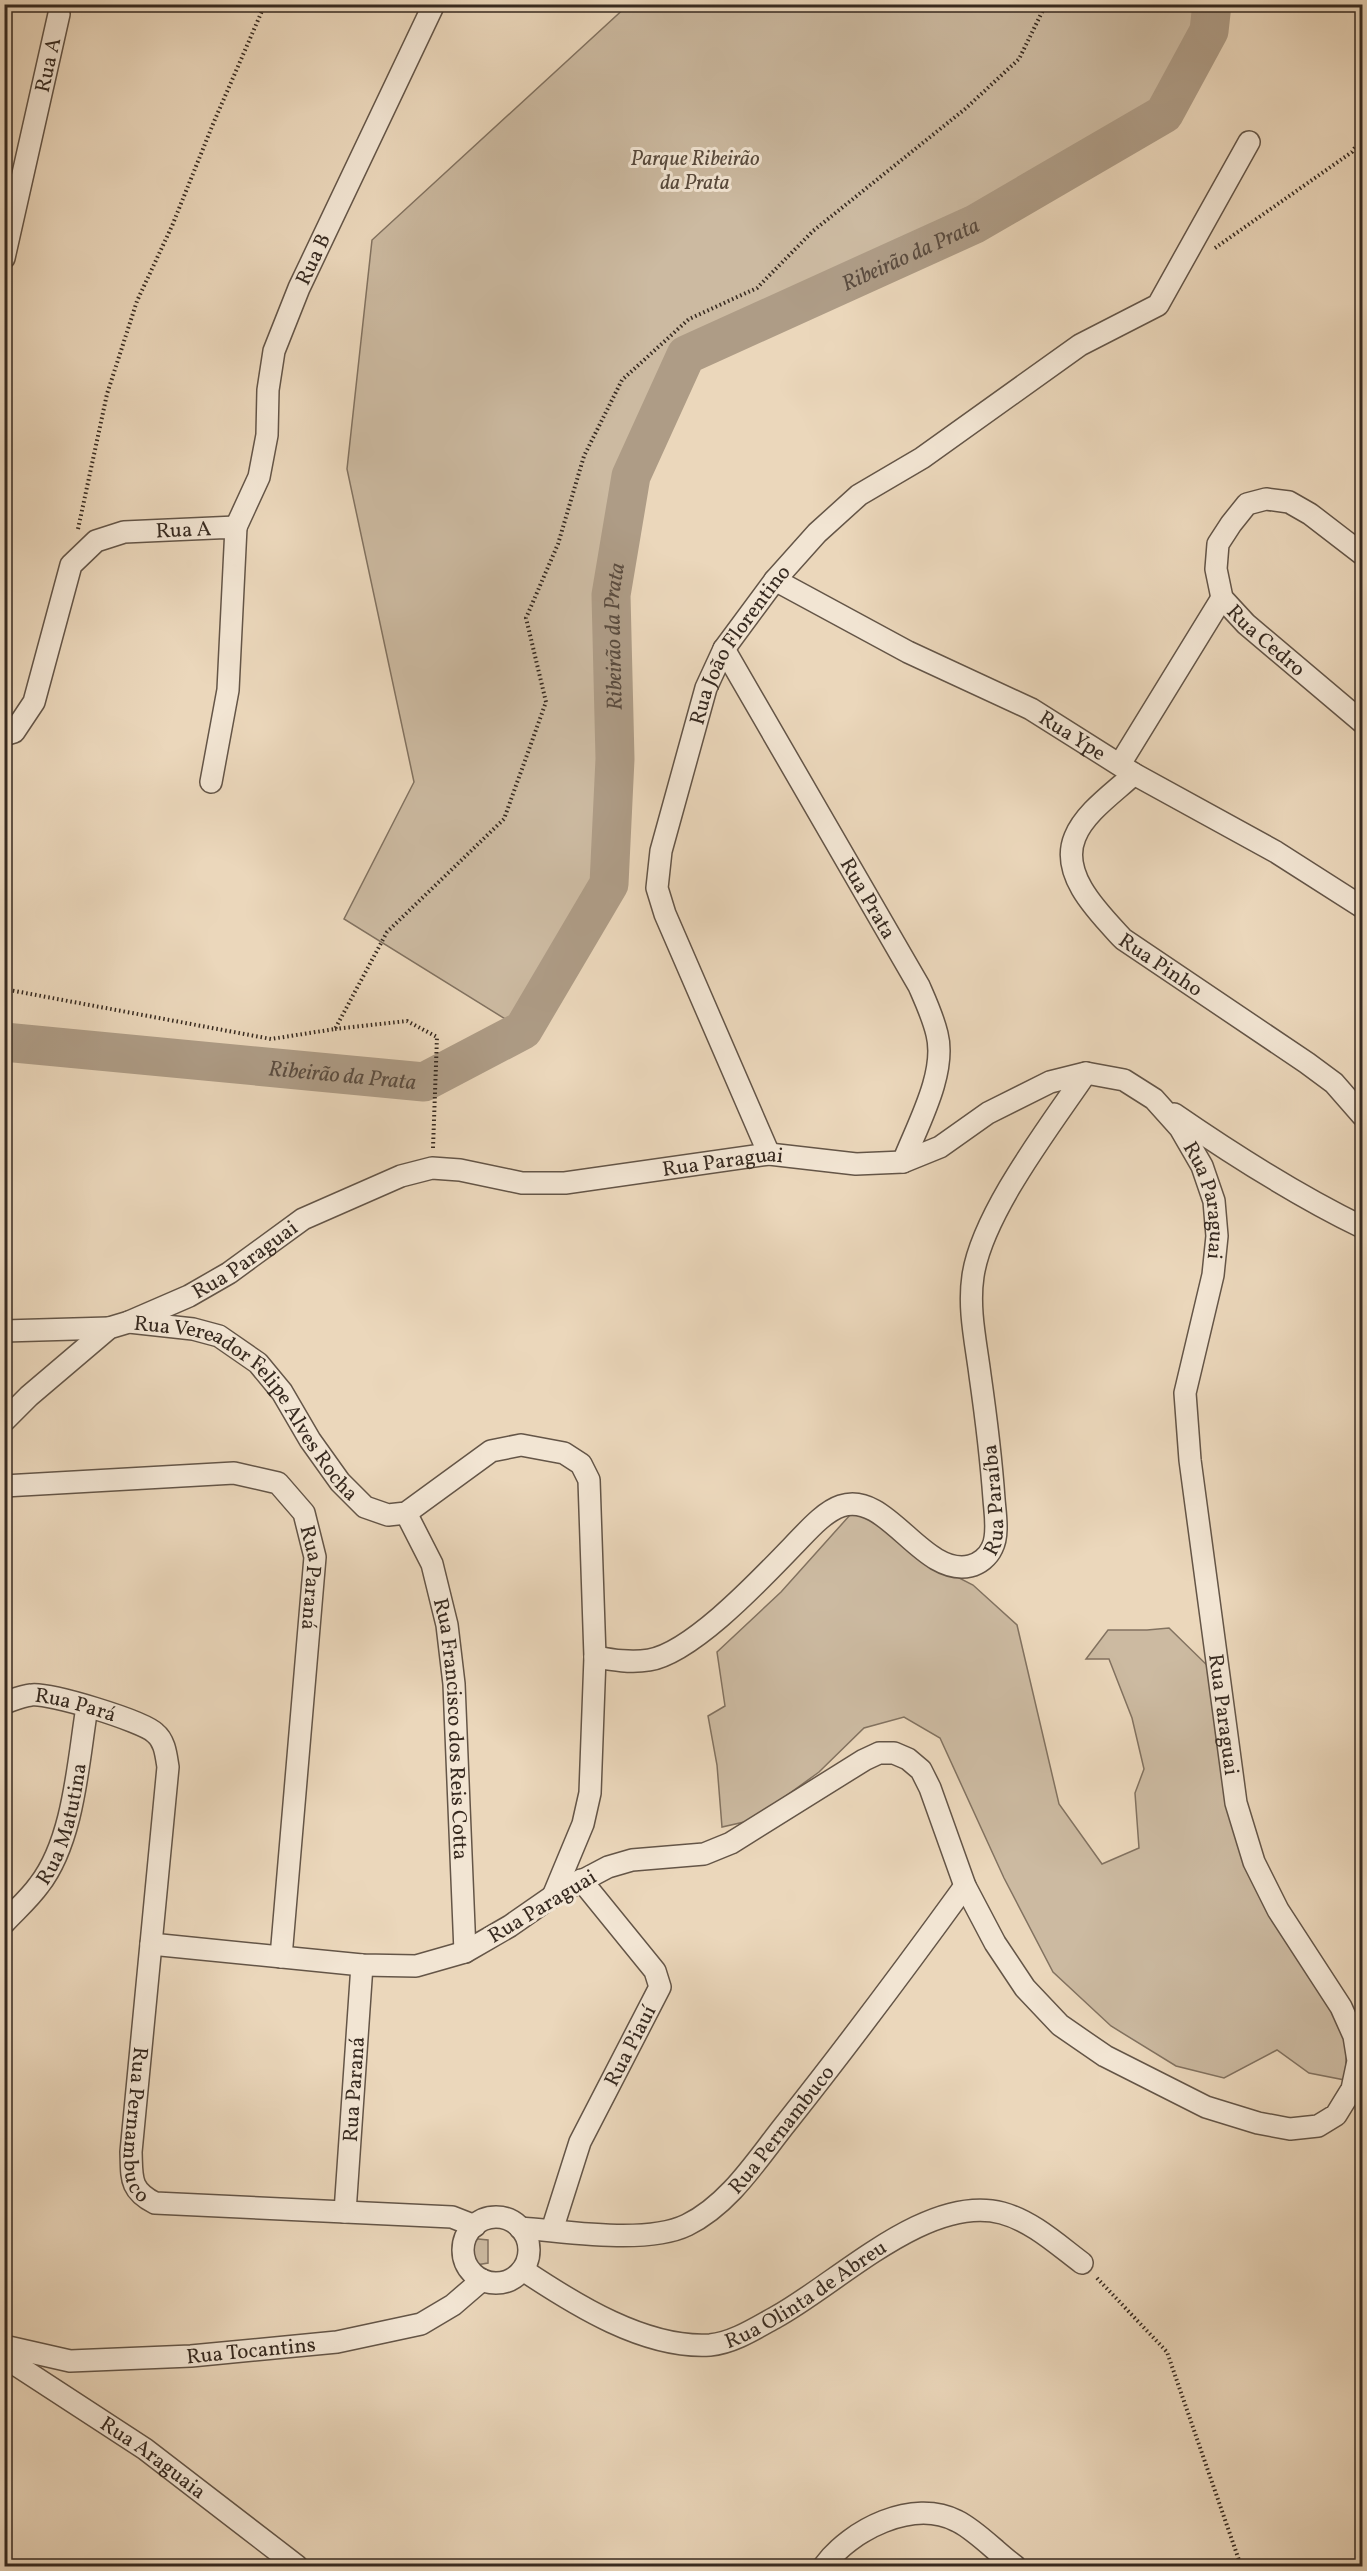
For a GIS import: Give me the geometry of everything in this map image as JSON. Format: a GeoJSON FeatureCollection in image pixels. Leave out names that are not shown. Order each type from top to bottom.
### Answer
{"type":"FeatureCollection","features":[{"type":"Feature","properties":{"kind":"street","name":"Rua B"},"geometry":{"type":"LineString","coordinates":[[236,527],[259,477],[267,435],[268,390],[274,351],[299,288],[434,4]]}},
{"type":"Feature","properties":{"kind":"street","name":"Rua A"},"geometry":{"type":"LineString","coordinates":[[4,258],[59,14]]}},
{"type":"Feature","properties":{"kind":"street","name":"Rua João Florentino"},"geometry":{"type":"LineString","coordinates":[[769,1155],[665,914],[657,888],[662,851],[706,688],[724,649],[775,580],[817,533],[859,495],[922,458],[1080,345],[1158,305],[1248,141]]}},
{"type":"Feature","properties":{"kind":"street","name":"Rua Cedro"},"geometry":{"type":"LineString","coordinates":[[1362,554],[1310,514],[1289,502],[1266,498],[1246,504],[1218,544],[1216,569],[1222,598],[1246,624],[1362,722]]}},
{"type":"Feature","properties":{"kind":"street","name":"Rua A"},"geometry":{"type":"LineString","coordinates":[[4,735],[14,732],[34,702],[71,565],[96,541],[124,532],[236,527],[228,690],[211,782]]}},
{"type":"Feature","properties":{"kind":"street","name":"Rua Ype"},"geometry":{"type":"LineString","coordinates":[[775,580],[908,652],[1030,709],[1127,769],[1276,852],[1362,907]]}},
{"type":"Feature","properties":{"kind":"street","name":"Rua Pinho"},"geometry":{"type":"LineString","coordinates":[[1222,598],[1127,769],[1075,836],[1071,853],[1072,871],[1097,911],[1123,939],[1334,1083],[1362,1115]]}},
{"type":"Feature","properties":{"kind":"street","name":"Rua Prata"},"geometry":{"type":"LineString","coordinates":[[724,649],[919,986],[931,1014],[938,1036],[939,1059],[934,1082],[903,1162]]}},
{"type":"Feature","properties":{"kind":"street","name":"Rua Paraguai"},"geometry":{"type":"LineString","coordinates":[[129,1322],[189,1296],[229,1273],[303,1219],[401,1176],[432,1168],[460,1170],[522,1183],[565,1183],[769,1155],[856,1164],[903,1162],[939,1147],[988,1113],[1050,1082],[1086,1073],[1124,1080],[1154,1100],[1180,1128],[1202,1166],[1214,1201],[1217,1236],[1213,1275],[1185,1393],[1190,1460],[1236,1803],[1259,1871],[1278,1910],[1341,2007],[1354,2036],[1358,2061],[1352,2089],[1336,2115],[1318,2126],[1290,2129],[1258,2123],[1206,2107],[1105,2056],[1060,2025],[1025,1988],[995,1943],[965,1886],[930,1788],[921,1770],[908,1759],[894,1754],[879,1754],[864,1760],[730,1843],[704,1854],[632,1860],[608,1866],[553,1896],[510,1926],[465,1952],[416,1966],[362,1965],[151,1944]]}},
{"type":"Feature","properties":{"kind":"street","name":"Rua Paraíba"},"geometry":{"type":"LineString","coordinates":[[595,1657],[624,1662],[651,1660],[678,1648],[736,1605],[801,1538],[841,1506],[860,1504],[879,1514],[938,1561],[959,1569],[979,1564],[993,1548],[995,1524],[990,1445],[972,1317],[973,1277],[981,1244],[1000,1206],[1044,1134],[1086,1073]]}},
{"type":"Feature","properties":{"kind":"street"},"geometry":{"type":"LineString","coordinates":[[1154,1100],[1241,1161],[1314,1204],[1362,1227]]}},
{"type":"Feature","properties":{"kind":"street","name":"Rua Vereador Felipe Alves Rocha"},"geometry":{"type":"LineString","coordinates":[[4,1421],[29,1396],[109,1328],[129,1322],[193,1329],[219,1336],[258,1363],[282,1392],[310,1440],[340,1482],[365,1507],[388,1515],[406,1514]]}},
{"type":"Feature","properties":{"kind":"street"},"geometry":{"type":"LineString","coordinates":[[4,1331],[109,1328]]}},
{"type":"Feature","properties":{"kind":"street"},"geometry":{"type":"LineString","coordinates":[[406,1514],[491,1450],[521,1445],[564,1453],[581,1464],[589,1480],[595,1657],[590,1793],[583,1824],[553,1896]]}},
{"type":"Feature","properties":{"kind":"street","name":"Rua Paraná"},"geometry":{"type":"LineString","coordinates":[[4,1486],[234,1473],[278,1484],[304,1513],[315,1557],[281,1957]]}},
{"type":"Feature","properties":{"kind":"street","name":"Rua Francisco dos Reis Cotta"},"geometry":{"type":"LineString","coordinates":[[406,1514],[432,1564],[447,1625],[454,1684],[465,1952]]}},
{"type":"Feature","properties":{"kind":"street"},"geometry":{"type":"LineString","coordinates":[[4,1686],[33,1694]]}},
{"type":"Feature","properties":{"kind":"street","name":"Rua Pará"},"geometry":{"type":"LineString","coordinates":[[4,1703],[33,1694],[87,1707],[146,1726]]}},
{"type":"Feature","properties":{"kind":"street","name":"Rua Matutina"},"geometry":{"type":"LineString","coordinates":[[4,1923],[40,1885],[59,1852],[72,1801],[87,1707]]}},
{"type":"Feature","properties":{"kind":"street","name":"Rua Pernambuco"},"geometry":{"type":"LineString","coordinates":[[146,1726],[157,1734],[165,1748],[168,1767],[131,2152],[132,2182],[142,2197],[155,2203],[452,2217],[475,2226]]}},
{"type":"Feature","properties":{"kind":"street","name":"Rua Piauí"},"geometry":{"type":"LineString","coordinates":[[552,2230],[580,2142],[660,1987],[655,1971],[581,1880]]}},
{"type":"Feature","properties":{"kind":"street","name":"Rua Pernambuco"},"geometry":{"type":"LineString","coordinates":[[520,2228],[632,2235],[663,2232],[687,2225],[725,2199],[862,2027],[965,1886]]}},
{"type":"Feature","properties":{"kind":"street","name":"Rua Paraná"},"geometry":{"type":"LineString","coordinates":[[345,2212],[362,1965]]}},
{"type":"Feature","properties":{"kind":"street","name":"Rua Olinta de Abreu"},"geometry":{"type":"LineString","coordinates":[[523,2270],[597,2316],[632,2330],[684,2345],[712,2345],[743,2336],[788,2311],[911,2229],[940,2216],[974,2210],[1001,2212],[1030,2224],[1083,2263]]}},
{"type":"Feature","properties":{"kind":"street"},"geometry":{"type":"LineString","coordinates":[[493,2218],[512,2222],[520,2228],[529,2248],[523,2270],[514,2278],[504,2282],[493,2283],[474,2275],[465,2259],[465,2241],[475,2226],[493,2218]]}},
{"type":"Feature","properties":{"kind":"street","name":"Rua Tocantins"},"geometry":{"type":"LineString","coordinates":[[4,2346],[70,2361],[191,2356],[337,2342],[421,2324],[453,2305],[482,2280]]}},
{"type":"Feature","properties":{"kind":"street","name":"Rua Araguaia"},"geometry":{"type":"LineString","coordinates":[[4,2357],[145,2449],[297,2566]]}},
{"type":"Feature","properties":{"kind":"street"},"geometry":{"type":"LineString","coordinates":[[824,2566],[859,2533],[906,2514],[928,2512],[957,2520],[1014,2566]]}},
{"type":"Feature","properties":{"kind":"path"},"geometry":{"type":"LineString","coordinates":[[78,531],[106,394],[137,301],[172,226],[265,4]]}},
{"type":"Feature","properties":{"kind":"path"},"geometry":{"type":"LineString","coordinates":[[335,1029],[387,932],[504,819],[546,702],[526,618],[558,544],[584,456],[622,380],[689,319],[758,288],[813,231],[965,109],[1019,59],[1046,4]]}},
{"type":"Feature","properties":{"kind":"path"},"geometry":{"type":"LineString","coordinates":[[1210,253],[1352,152],[1362,137]]}},
{"type":"Feature","properties":{"kind":"path"},"geometry":{"type":"LineString","coordinates":[[4,989],[271,1039],[407,1021],[437,1037],[432,1168]]}},
{"type":"Feature","properties":{"kind":"path"},"geometry":{"type":"LineString","coordinates":[[1083,2263],[1167,2352],[1241,2566]]}},
{"type":"Feature","properties":{"kind":"green space","name":"Parque Ribeirão da Prata"},"geometry":{"type":"Polygon","coordinates":[[[628,5],[1212,5],[1209,31],[1164,114],[975,224],[686,355],[631,476],[611,595],[615,759],[609,884],[523,1030],[344,919],[414,782],[347,469],[372,240],[628,5]]]}},
{"type":"Feature","properties":{"kind":"green space"},"geometry":{"type":"Polygon","coordinates":[[[850,1515],[869,1516],[930,1563],[973,1585],[1017,1625],[1059,1804],[1102,1864],[1139,1848],[1135,1793],[1144,1769],[1132,1718],[1109,1659],[1086,1659],[1108,1630],[1169,1628],[1211,1669],[1235,1817],[1347,2042],[1345,2080],[1309,2073],[1277,2050],[1224,2078],[1176,2066],[1111,2026],[1053,1972],[1004,1878],[940,1738],[904,1717],[864,1728],[819,1772],[753,1820],[722,1827],[717,1765],[708,1716],[725,1706],[717,1652],[781,1592],[850,1515]]]}},
{"type":"Feature","properties":{"kind":"green space"},"geometry":{"type":"Polygon","coordinates":[[[458,2237],[488,2240],[488,2263],[470,2266],[459,2258],[456,2243],[458,2237]]]}},
{"type":"Feature","properties":{"kind":"waterway","name":"Ribeirão da Prata"},"geometry":{"type":"LineString","coordinates":[[4,1042],[424,1082],[523,1030],[609,884],[615,759],[611,595],[631,476],[686,355],[975,224],[1164,114],[1209,31],[1212,4]]}}]}
